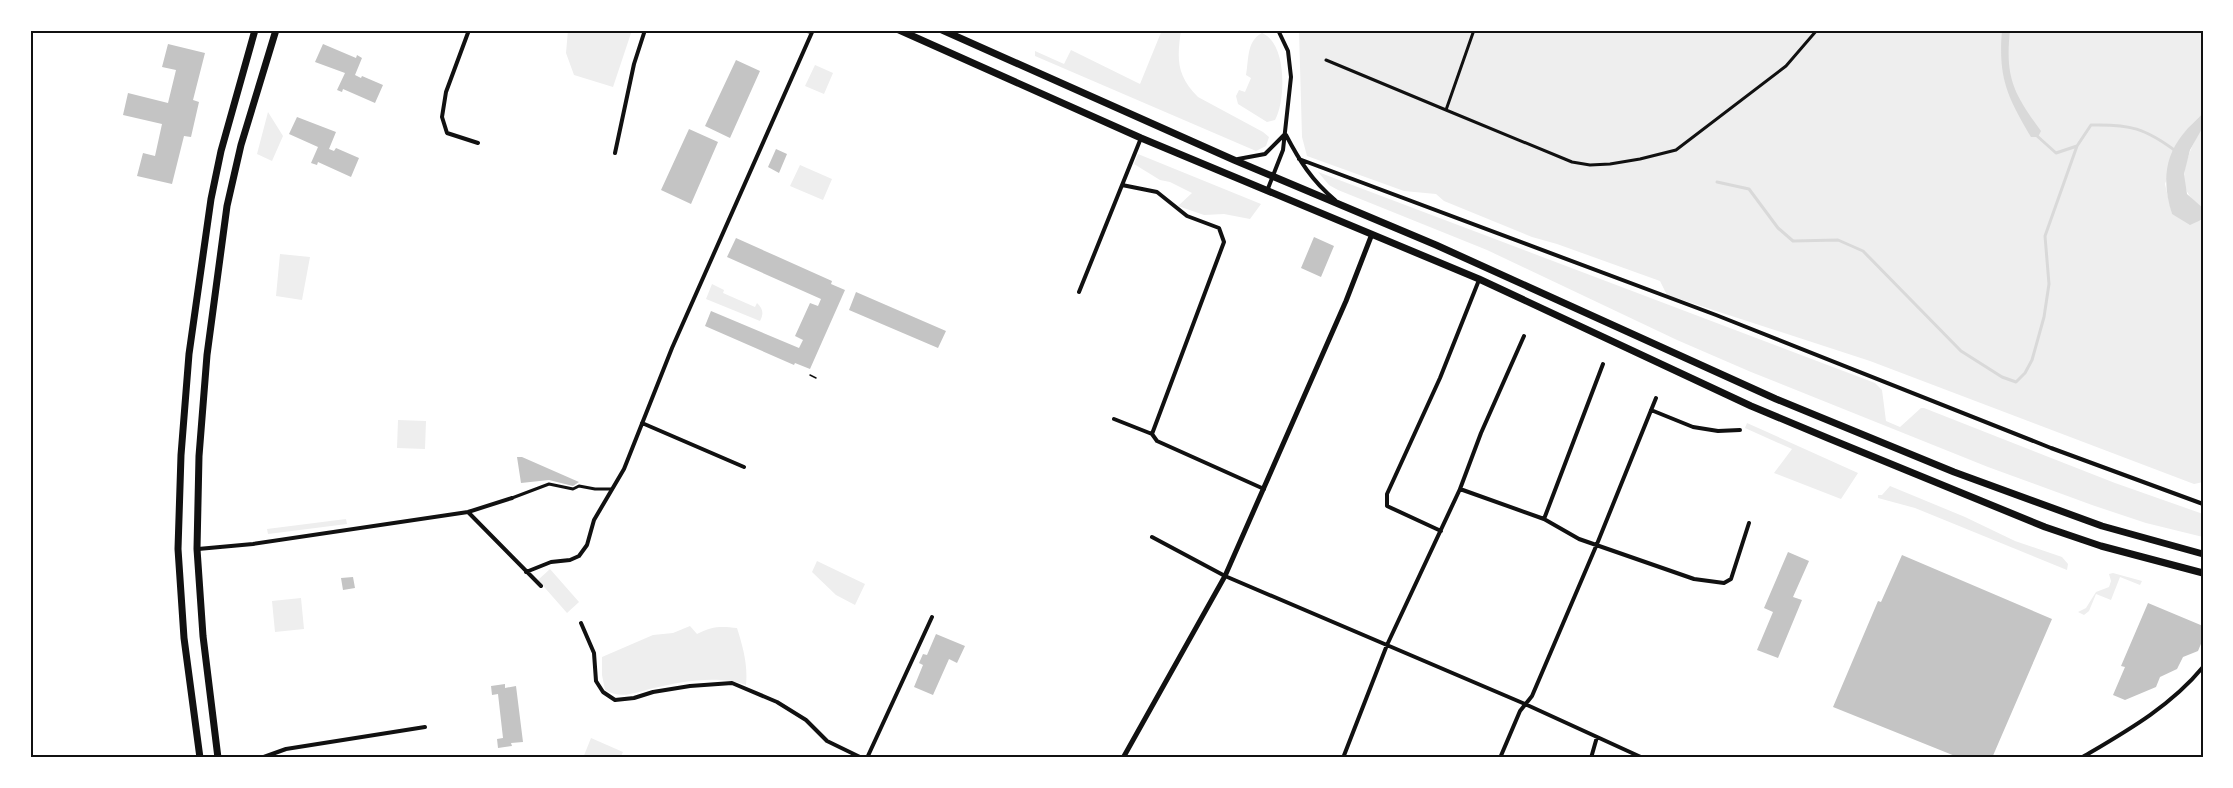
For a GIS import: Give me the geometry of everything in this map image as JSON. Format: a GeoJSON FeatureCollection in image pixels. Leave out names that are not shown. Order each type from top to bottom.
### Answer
{"type":"FeatureCollection","features":[{"type":"Feature","properties":{"kind":"main road"},"geometry":{"type":"LineString","coordinates":[[200,758],[183,627],[178,549],[181,455],[189,354],[211,199],[221,151],[255,30]]}},
{"type":"Feature","properties":{"kind":"main road"},"geometry":{"type":"LineString","coordinates":[[218,758],[203,636],[197,549],[199,456],[207,355],[227,206],[241,144],[276,30]]}},
{"type":"Feature","properties":{"kind":"main road"},"geometry":{"type":"LineString","coordinates":[[899,30],[1141,138],[1479,279],[1751,406],[1902,469],[2045,527],[2101,546],[2203,573]]}},
{"type":"Feature","properties":{"kind":"main road"},"geometry":{"type":"LineString","coordinates":[[942,30],[1234,160],[1378,220],[1776,399],[1954,472],[2102,526],[2203,554]]}},
{"type":"Feature","properties":{"kind":"main road"},"geometry":{"type":"LineString","coordinates":[[1372,234],[1378,220]]}},
{"type":"Feature","properties":{"kind":"street"},"geometry":{"type":"LineString","coordinates":[[469,30],[446,92],[442,117],[447,133],[478,143]]}},
{"type":"Feature","properties":{"kind":"street"},"geometry":{"type":"LineString","coordinates":[[615,153],[634,64],[645,30]]}},
{"type":"Feature","properties":{"kind":"street"},"geometry":{"type":"LineString","coordinates":[[526,572],[551,562],[570,560],[579,556],[587,545],[594,520],[614,489],[672,348],[813,31],[803,30]]}},
{"type":"Feature","properties":{"kind":"street"},"geometry":{"type":"LineString","coordinates":[[1267,191],[1280,160],[1285,134],[1290,61],[1285,40],[1278,30]]}},
{"type":"Feature","properties":{"kind":"street"},"geometry":{"type":"LineString","coordinates":[[1446,110],[1474,30]]}},
{"type":"Feature","properties":{"kind":"street"},"geometry":{"type":"LineString","coordinates":[[1326,60],[1572,162],[1597,165],[1640,159],[1676,150],[1728,108],[1786,66],[1817,30]]}},
{"type":"Feature","properties":{"kind":"street"},"geometry":{"type":"LineString","coordinates":[[1234,160],[1265,154],[1285,134]]}},
{"type":"Feature","properties":{"kind":"street"},"geometry":{"type":"LineString","coordinates":[[1285,134],[1318,186],[1340,204]]}},
{"type":"Feature","properties":{"kind":"street"},"geometry":{"type":"LineString","coordinates":[[1079,292],[1141,138]]}},
{"type":"Feature","properties":{"kind":"street"},"geometry":{"type":"LineString","coordinates":[[1299,159],[1724,318],[2051,448],[2203,504]]}},
{"type":"Feature","properties":{"kind":"street"},"geometry":{"type":"LineString","coordinates":[[1122,184],[1157,192],[1188,216],[1219,228],[1224,242],[1152,434]]}},
{"type":"Feature","properties":{"kind":"street"},"geometry":{"type":"LineString","coordinates":[[1123,758],[1225,576],[1346,301],[1372,234]]}},
{"type":"Feature","properties":{"kind":"street"},"geometry":{"type":"LineString","coordinates":[[1441,531],[1387,506],[1387,494],[1440,378],[1479,279]]}},
{"type":"Feature","properties":{"kind":"street"},"geometry":{"type":"LineString","coordinates":[[1342,758],[1387,645],[1460,489],[1481,433],[1524,336]]}},
{"type":"Feature","properties":{"kind":"street"},"geometry":{"type":"LineString","coordinates":[[1544,519],[1603,364]]}},
{"type":"Feature","properties":{"kind":"street"},"geometry":{"type":"LineString","coordinates":[[1500,758],[1520,711],[1532,696],[1656,398]]}},
{"type":"Feature","properties":{"kind":"street"},"geometry":{"type":"LineString","coordinates":[[1651,410],[1693,427],[1718,431],[1740,430]]}},
{"type":"Feature","properties":{"kind":"street"},"geometry":{"type":"LineString","coordinates":[[1114,419],[1152,434],[1157,441],[1265,489]]}},
{"type":"Feature","properties":{"kind":"street"},"geometry":{"type":"LineString","coordinates":[[642,423],[744,467]]}},
{"type":"Feature","properties":{"kind":"street"},"geometry":{"type":"LineString","coordinates":[[197,549],[253,544],[468,512],[549,484],[573,489],[579,486],[614,489]]}},
{"type":"Feature","properties":{"kind":"street"},"geometry":{"type":"LineString","coordinates":[[1460,489],[1544,519],[1579,539],[1694,579],[1725,583],[1731,579],[1749,523]]}},
{"type":"Feature","properties":{"kind":"street"},"geometry":{"type":"LineString","coordinates":[[468,512],[541,586]]}},
{"type":"Feature","properties":{"kind":"street"},"geometry":{"type":"LineString","coordinates":[[1152,537],[1225,576],[1526,704],[1643,758]]}},
{"type":"Feature","properties":{"kind":"street"},"geometry":{"type":"LineString","coordinates":[[867,758],[932,617]]}},
{"type":"Feature","properties":{"kind":"street"},"geometry":{"type":"LineString","coordinates":[[581,623],[594,653],[596,681],[603,692],[615,700],[690,686],[732,683],[777,702],[806,720],[827,741],[862,758]]}},
{"type":"Feature","properties":{"kind":"street"},"geometry":{"type":"LineString","coordinates":[[2081,758],[2160,708],[2191,681],[2203,667]]}},
{"type":"Feature","properties":{"kind":"street"},"geometry":{"type":"LineString","coordinates":[[261,758],[286,749],[425,727]]}},
{"type":"Feature","properties":{"kind":"street"},"geometry":{"type":"LineString","coordinates":[[1591,758],[1597,737]]}},
{"type":"Feature","properties":{"kind":"path"},"geometry":{"type":"LineString","coordinates":[[810,375],[816,378]]}},
{"type":"Feature","properties":{"kind":"shaded area"},"geometry":{"type":"Polygon","coordinates":[[[568,30],[632,30],[613,87],[574,75],[566,53],[568,30]]]}},
{"type":"Feature","properties":{"kind":"shaded area"},"geometry":{"type":"Polygon","coordinates":[[[1162,30],[1181,30],[1179,58],[1182,74],[1198,97],[1263,132],[1269,137],[1266,146],[1256,151],[1035,56],[1035,51],[1064,64],[1071,50],[1140,84],[1162,30]]]}},
{"type":"Feature","properties":{"kind":"shaded area"},"geometry":{"type":"Polygon","coordinates":[[[1299,30],[2203,30],[2203,113],[2183,134],[2165,184],[2172,214],[2203,221],[2203,482],[2194,484],[1870,361],[1667,295],[1660,281],[1532,237],[1444,201],[1436,194],[1404,191],[1307,156],[1302,137],[1299,30]]]}},
{"type":"Feature","properties":{"kind":"shaded area"},"geometry":{"type":"Polygon","coordinates":[[[2002,30],[2010,30],[2010,73],[2018,95],[2041,131],[2038,137],[2031,137],[2010,98],[2001,61],[2002,30]]]}},
{"type":"Feature","properties":{"kind":"shaded area"},"geometry":{"type":"Polygon","coordinates":[[[1262,33],[1276,48],[1282,73],[1279,111],[1275,120],[1267,122],[1238,104],[1236,96],[1239,90],[1245,92],[1251,78],[1246,75],[1249,52],[1253,41],[1262,33]]]}},
{"type":"Feature","properties":{"kind":"shaded area"},"geometry":{"type":"Polygon","coordinates":[[[815,65],[833,73],[824,94],[805,86],[815,65]]]}},
{"type":"Feature","properties":{"kind":"shaded area"},"geometry":{"type":"Polygon","coordinates":[[[268,112],[283,136],[272,161],[257,154],[268,112]]]}},
{"type":"Feature","properties":{"kind":"shaded area"},"geometry":{"type":"Polygon","coordinates":[[[2203,113],[2203,127],[2190,150],[2184,174],[2187,194],[2203,208],[2203,221],[2190,225],[2172,214],[2166,183],[2168,163],[2176,143],[2203,113]]]}},
{"type":"Feature","properties":{"kind":"shaded area"},"geometry":{"type":"Polygon","coordinates":[[[2203,127],[2203,208],[2189,195],[2184,179],[2190,151],[2203,127]]]}},
{"type":"Feature","properties":{"kind":"shaded area"},"geometry":{"type":"Polygon","coordinates":[[[1138,154],[1261,204],[1250,219],[1224,214],[1204,215],[1178,206],[1192,193],[1170,182],[1160,180],[1134,164],[1138,154]]]}},
{"type":"Feature","properties":{"kind":"shaded area"},"geometry":{"type":"Polygon","coordinates":[[[800,165],[832,179],[823,200],[790,186],[800,165]]]}},
{"type":"Feature","properties":{"kind":"shaded area"},"geometry":{"type":"Polygon","coordinates":[[[1318,172],[1875,383],[1882,390],[1886,421],[1900,427],[1921,408],[1924,408],[2115,483],[2203,514],[2203,537],[2146,523],[2092,505],[1988,467],[1751,372],[1677,340],[1487,250],[1338,190],[1329,185],[1318,172]]]}},
{"type":"Feature","properties":{"kind":"shaded area"},"geometry":{"type":"Polygon","coordinates":[[[280,254],[310,257],[302,300],[276,296],[280,254]]]}},
{"type":"Feature","properties":{"kind":"shaded area"},"geometry":{"type":"Polygon","coordinates":[[[712,284],[724,290],[723,293],[755,307],[757,303],[762,311],[760,321],[706,299],[712,284]]]}},
{"type":"Feature","properties":{"kind":"shaded area"},"geometry":{"type":"Polygon","coordinates":[[[398,420],[426,421],[425,449],[397,448],[398,420]]]}},
{"type":"Feature","properties":{"kind":"shaded area"},"geometry":{"type":"Polygon","coordinates":[[[1747,423],[1858,473],[1841,499],[1774,473],[1792,449],[1745,428],[1747,423]]]}},
{"type":"Feature","properties":{"kind":"shaded area"},"geometry":{"type":"Polygon","coordinates":[[[1890,486],[1965,517],[2015,541],[2062,557],[2068,564],[2067,570],[1915,508],[1878,498],[1878,495],[1882,495],[1890,486]]]}},
{"type":"Feature","properties":{"kind":"shaded area"},"geometry":{"type":"Polygon","coordinates":[[[346,519],[347,524],[268,534],[267,529],[346,519]]]}},
{"type":"Feature","properties":{"kind":"shaded area"},"geometry":{"type":"Polygon","coordinates":[[[817,561],[865,584],[855,605],[836,595],[812,572],[817,561]]]}},
{"type":"Feature","properties":{"kind":"shaded area"},"geometry":{"type":"Polygon","coordinates":[[[550,569],[579,602],[567,613],[538,580],[550,569]]]}},
{"type":"Feature","properties":{"kind":"shaded area"},"geometry":{"type":"Polygon","coordinates":[[[2113,573],[2142,581],[2140,585],[2120,577],[2111,600],[2096,594],[2089,611],[2084,615],[2078,612],[2086,608],[2096,592],[2109,587],[2111,581],[2109,574],[2113,573]]]}},
{"type":"Feature","properties":{"kind":"shaded area"},"geometry":{"type":"Polygon","coordinates":[[[301,598],[304,629],[275,632],[272,601],[301,598]]]}},
{"type":"Feature","properties":{"kind":"shaded area"},"geometry":{"type":"Polygon","coordinates":[[[690,626],[697,634],[717,627],[737,628],[744,656],[746,685],[724,680],[700,680],[623,695],[605,690],[602,657],[653,635],[673,633],[690,626]]]}},
{"type":"Feature","properties":{"kind":"shaded area"},"geometry":{"type":"Polygon","coordinates":[[[591,738],[623,752],[620,758],[583,758],[591,738]]]}},
{"type":"Feature","properties":{"kind":"building"},"geometry":{"type":"Polygon","coordinates":[[[168,44],[205,53],[193,100],[199,102],[191,137],[184,136],[172,184],[137,176],[143,153],[155,156],[162,124],[123,115],[128,93],[168,103],[176,70],[162,67],[168,44]]]}},
{"type":"Feature","properties":{"kind":"building"},"geometry":{"type":"Polygon","coordinates":[[[323,44],[356,58],[357,55],[362,58],[355,75],[383,85],[375,103],[343,89],[342,92],[337,90],[345,73],[315,62],[323,44]]]}},
{"type":"Feature","properties":{"kind":"building"},"geometry":{"type":"Polygon","coordinates":[[[736,60],[760,71],[730,138],[705,126],[736,60]]]}},
{"type":"Feature","properties":{"kind":"building"},"geometry":{"type":"Polygon","coordinates":[[[297,117],[336,132],[329,149],[334,151],[336,148],[359,158],[351,177],[318,162],[317,165],[311,163],[318,147],[289,134],[297,117]]]}},
{"type":"Feature","properties":{"kind":"building"},"geometry":{"type":"Polygon","coordinates":[[[689,129],[718,142],[691,204],[661,190],[689,129]]]}},
{"type":"Feature","properties":{"kind":"building"},"geometry":{"type":"Polygon","coordinates":[[[776,149],[787,154],[779,173],[768,167],[776,149]]]}},
{"type":"Feature","properties":{"kind":"building"},"geometry":{"type":"Polygon","coordinates":[[[1314,237],[1334,246],[1321,277],[1301,268],[1314,237]]]}},
{"type":"Feature","properties":{"kind":"building"},"geometry":{"type":"Polygon","coordinates":[[[736,238],[832,281],[831,284],[845,290],[810,369],[795,363],[794,365],[705,326],[711,311],[799,348],[803,340],[795,336],[810,303],[818,306],[821,299],[727,257],[736,238]]]}},
{"type":"Feature","properties":{"kind":"building"},"geometry":{"type":"Polygon","coordinates":[[[856,292],[946,331],[938,348],[849,310],[856,292]]]}},
{"type":"Feature","properties":{"kind":"building"},"geometry":{"type":"Polygon","coordinates":[[[517,457],[522,457],[579,482],[573,486],[549,480],[521,483],[517,457]]]}},
{"type":"Feature","properties":{"kind":"building"},"geometry":{"type":"Polygon","coordinates":[[[1788,552],[1809,561],[1793,597],[1802,600],[1778,658],[1757,650],[1773,612],[1764,608],[1788,552]]]}},
{"type":"Feature","properties":{"kind":"building"},"geometry":{"type":"Polygon","coordinates":[[[1902,555],[2052,619],[1992,758],[1960,758],[1833,707],[1878,601],[1881,602],[1902,555]]]}},
{"type":"Feature","properties":{"kind":"building"},"geometry":{"type":"Polygon","coordinates":[[[353,577],[355,588],[343,590],[341,578],[353,577]]]}},
{"type":"Feature","properties":{"kind":"building"},"geometry":{"type":"Polygon","coordinates":[[[2148,603],[2203,626],[2203,639],[2198,651],[2183,657],[2177,669],[2160,677],[2156,687],[2125,700],[2113,695],[2125,667],[2121,666],[2148,603]]]}},
{"type":"Feature","properties":{"kind":"building"},"geometry":{"type":"Polygon","coordinates":[[[936,634],[965,646],[957,663],[949,659],[933,695],[914,687],[923,665],[919,663],[923,654],[927,655],[936,634]]]}},
{"type":"Feature","properties":{"kind":"building"},"geometry":{"type":"Polygon","coordinates":[[[505,684],[505,688],[516,686],[523,742],[511,743],[512,746],[498,748],[497,739],[503,738],[498,694],[492,695],[491,686],[505,684]]]}},
{"type":"Feature","properties":{"kind":"waterway"},"geometry":{"type":"LineString","coordinates":[[2036,135],[2056,153],[2077,146],[2091,125],[2116,125],[2137,129],[2177,152]]}},
{"type":"Feature","properties":{"kind":"waterway"},"geometry":{"type":"LineString","coordinates":[[1717,182],[1749,189],[1778,228],[1793,241],[1838,240],[1863,251],[1961,351],[2002,377],[2016,382],[2025,373],[2032,360],[2044,317],[2049,284],[2045,236],[2077,146]]}}]}
